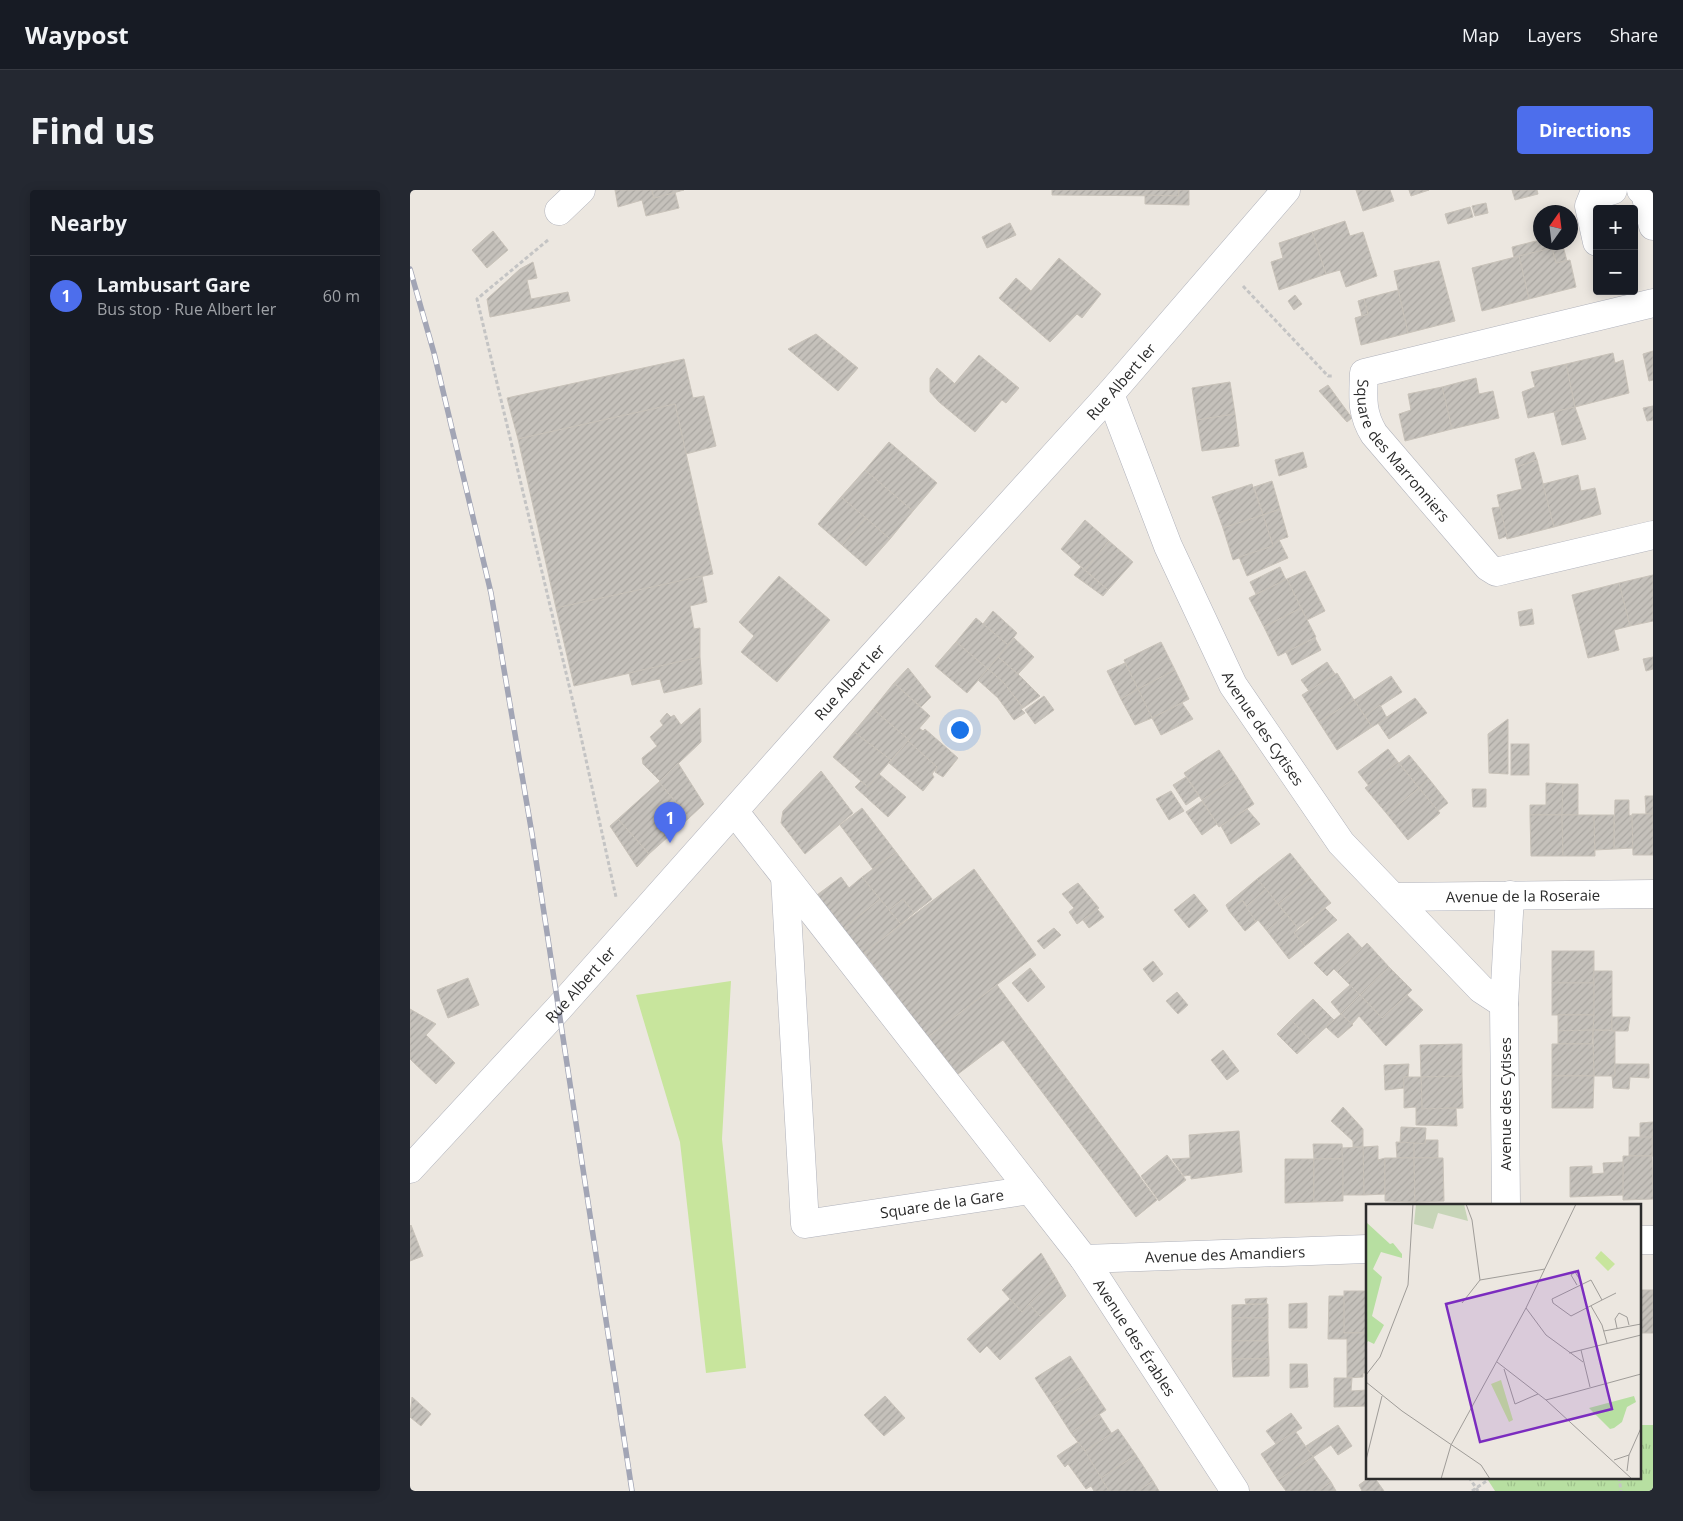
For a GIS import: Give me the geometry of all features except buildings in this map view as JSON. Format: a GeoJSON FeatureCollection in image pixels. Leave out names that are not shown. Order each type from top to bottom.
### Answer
{"type":"FeatureCollection","features":[{"type":"Feature","properties":{"kind":"street"},"geometry":{"type":"LineString","coordinates":[[559,211],[581,190]]}},
{"type":"Feature","properties":{"kind":"street","name":"Rue Albert Ier"},"geometry":{"type":"LineString","coordinates":[[410,1169],[559,1008],[1110,394],[1286,190]]}},
{"type":"Feature","properties":{"kind":"street"},"geometry":{"type":"LineString","coordinates":[[1593,227],[1591,201],[1593,196],[1613,190]]}},
{"type":"Feature","properties":{"kind":"street"},"geometry":{"type":"LineString","coordinates":[[1641,190],[1645,193],[1653,226]]}},
{"type":"Feature","properties":{"kind":"street","name":"Square des Marronniers"},"geometry":{"type":"LineString","coordinates":[[1653,303],[1612,302],[1364,373],[1365,420],[1374,434],[1488,567],[1496,572],[1653,535]]}},
{"type":"Feature","properties":{"kind":"street","name":"Avenue des Cytises"},"geometry":{"type":"LineString","coordinates":[[1110,394],[1168,546],[1233,685],[1341,843],[1481,989],[1504,1004]]}},
{"type":"Feature","properties":{"kind":"street","name":"Square de la Gare"},"geometry":{"type":"LineString","coordinates":[[734,811],[1030,1190],[804,1224],[785,877]]}},
{"type":"Feature","properties":{"kind":"street","name":"Avenue de la Roseraie"},"geometry":{"type":"LineString","coordinates":[[1393,897],[1653,894]]}},
{"type":"Feature","properties":{"kind":"street","name":"Avenue des Cytises"},"geometry":{"type":"LineString","coordinates":[[1506,1204],[1504,1004],[1510,895]]}},
{"type":"Feature","properties":{"kind":"street","name":"Avenue des Érables"},"geometry":{"type":"LineString","coordinates":[[1030,1190],[1084,1259],[1235,1491]]}},
{"type":"Feature","properties":{"kind":"street"},"geometry":{"type":"LineString","coordinates":[[1640,1240],[1653,1240]]}},
{"type":"Feature","properties":{"kind":"street","name":"Avenue des Amandiers"},"geometry":{"type":"LineString","coordinates":[[1084,1259],[1366,1249]]}},
{"type":"Feature","properties":{"kind":"path"},"geometry":{"type":"LineString","coordinates":[[559,211],[562,228],[477,300],[578,724],[624,934]]}},
{"type":"Feature","properties":{"kind":"path"},"geometry":{"type":"LineString","coordinates":[[1222,264],[1328,376],[1364,373]]}},
{"type":"Feature","properties":{"kind":"path"},"geometry":{"type":"LineString","coordinates":[[1470,1478],[1477,1490]]}},
{"type":"Feature","properties":{"kind":"path"},"geometry":{"type":"LineString","coordinates":[[1619,1478],[1621,1491]]}},
{"type":"Feature","properties":{"kind":"path"},"geometry":{"type":"LineString","coordinates":[[1472,1491],[1477,1490],[1488,1480]]}},
{"type":"Feature","properties":{"kind":"green space"},"geometry":{"type":"Polygon","coordinates":[[[731,981],[722,1139],[746,1368],[706,1373],[680,1142],[636,995],[731,981]]]}},
{"type":"Feature","properties":{"kind":"green space"},"geometry":{"type":"Polygon","coordinates":[[[1640,1425],[1653,1425],[1653,1491],[1495,1491],[1487,1478],[1640,1478],[1640,1425]]]}},
{"type":"Feature","properties":{"kind":"railway"},"geometry":{"type":"LineString","coordinates":[[410,269],[434,353],[491,593],[532,834],[632,1491]]}},
{"type":"Feature","properties":{"kind":"place","name":"Lambusart Gare"},"geometry":{"type":"Point","coordinates":[670,843]}}]}
